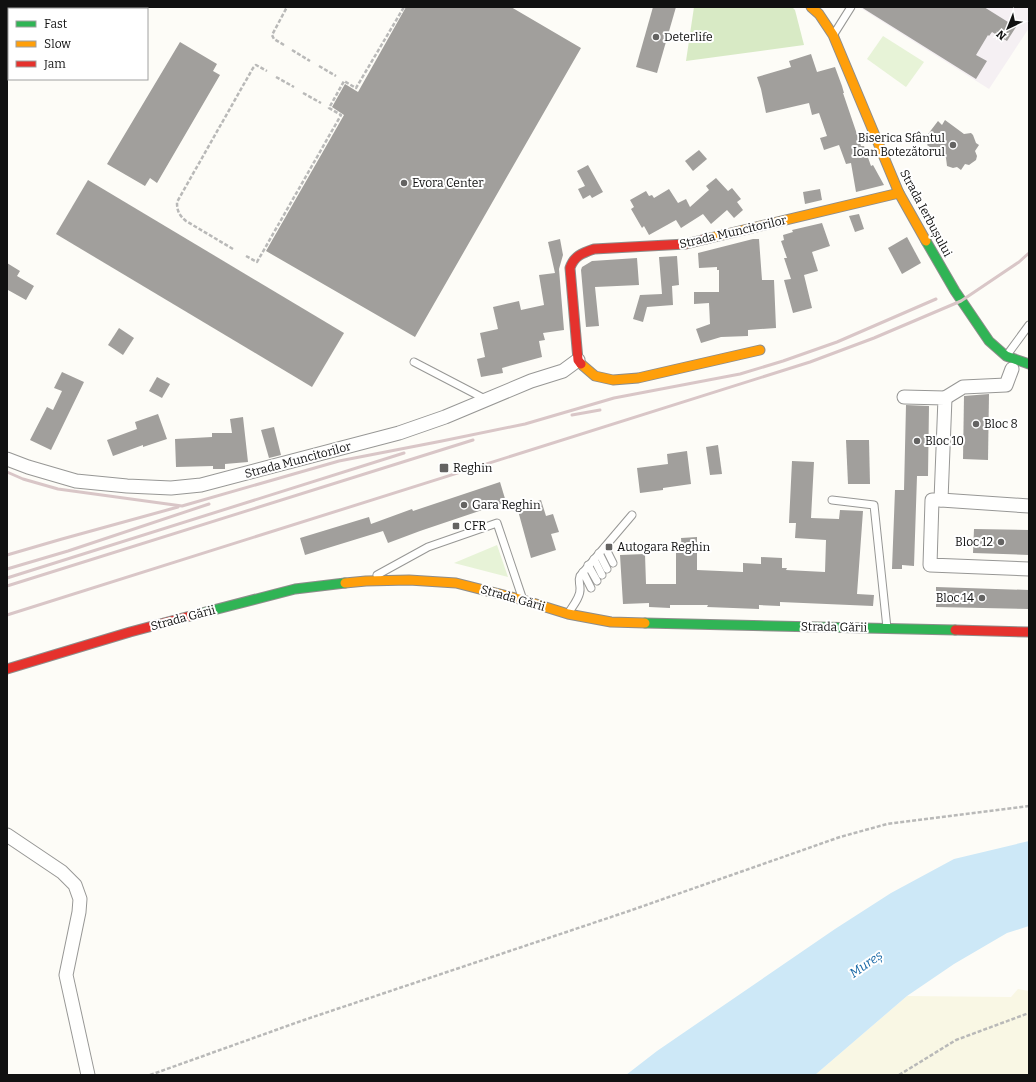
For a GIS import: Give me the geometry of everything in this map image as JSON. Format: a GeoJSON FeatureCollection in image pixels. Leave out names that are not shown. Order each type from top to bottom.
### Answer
{"type":"FeatureCollection","features":[{"type":"Feature","properties":{"kind":"main road","name":"Strada Ierbușului"},"geometry":{"type":"LineString","coordinates":[[811,7],[819,14],[833,35],[899,193],[961,301],[988,341],[1006,356],[1029,364]]}},
{"type":"Feature","properties":{"kind":"main road","name":"Strada Muncitorilor"},"geometry":{"type":"LineString","coordinates":[[578,360],[570,268],[573,260],[582,253],[594,249],[686,244],[899,193]]}},
{"type":"Feature","properties":{"kind":"main road"},"geometry":{"type":"LineString","coordinates":[[578,360],[594,376],[613,380],[638,378],[760,350]]}},
{"type":"Feature","properties":{"kind":"main road","name":"Strada Gării"},"geometry":{"type":"LineString","coordinates":[[7,669],[130,632],[295,589],[366,581],[409,580],[456,583],[523,600],[568,614],[611,622],[1029,632]]}},
{"type":"Feature","properties":{"kind":"street","name":"Strada Muncitorilor"},"geometry":{"type":"LineString","coordinates":[[7,459],[28,467],[76,481],[127,486],[171,488],[201,485],[399,433],[445,417],[485,399],[532,381],[563,371],[578,360]]}},
{"type":"Feature","properties":{"kind":"street"},"geometry":{"type":"LineString","coordinates":[[904,397],[945,398],[963,387],[1006,385],[1012,368]]}},
{"type":"Feature","properties":{"kind":"street"},"geometry":{"type":"LineString","coordinates":[[941,500],[945,398]]}},
{"type":"Feature","properties":{"kind":"street"},"geometry":{"type":"LineString","coordinates":[[1029,506],[932,500],[930,565],[1029,569]]}},
{"type":"Feature","properties":{"kind":"street"},"geometry":{"type":"LineString","coordinates":[[7,835],[62,872],[74,884],[80,899],[79,912],[66,975],[88,1075]]}},
{"type":"Feature","properties":{"kind":"lane"},"geometry":{"type":"LineString","coordinates":[[833,35],[851,7]]}},
{"type":"Feature","properties":{"kind":"lane"},"geometry":{"type":"LineString","coordinates":[[1006,356],[1029,325]]}},
{"type":"Feature","properties":{"kind":"lane"},"geometry":{"type":"LineString","coordinates":[[414,362],[485,399]]}},
{"type":"Feature","properties":{"kind":"lane"},"geometry":{"type":"LineString","coordinates":[[832,500],[874,506],[887,629]]}},
{"type":"Feature","properties":{"kind":"lane"},"geometry":{"type":"LineString","coordinates":[[568,614],[580,592],[578,580],[580,576],[632,515]]}},
{"type":"Feature","properties":{"kind":"lane"},"geometry":{"type":"LineString","coordinates":[[366,581],[428,547],[497,523],[523,600]]}},
{"type":"Feature","properties":{"kind":"lane"},"geometry":{"type":"LineString","coordinates":[[605,547],[613,563]]}},
{"type":"Feature","properties":{"kind":"lane"},"geometry":{"type":"LineString","coordinates":[[599,553],[607,569]]}},
{"type":"Feature","properties":{"kind":"lane"},"geometry":{"type":"LineString","coordinates":[[594,559],[602,575]]}},
{"type":"Feature","properties":{"kind":"lane"},"geometry":{"type":"LineString","coordinates":[[588,565],[597,582]]}},
{"type":"Feature","properties":{"kind":"lane"},"geometry":{"type":"LineString","coordinates":[[583,572],[591,588]]}},
{"type":"Feature","properties":{"kind":"path"},"geometry":{"type":"LineString","coordinates":[[284,45],[274,39],[272,34],[287,7]]}},
{"type":"Feature","properties":{"kind":"path"},"geometry":{"type":"LineString","coordinates":[[246,256],[256,262],[341,115],[329,108],[344,81],[356,88],[404,7]]}},
{"type":"Feature","properties":{"kind":"path"},"geometry":{"type":"LineString","coordinates":[[292,50],[310,61]]}},
{"type":"Feature","properties":{"kind":"path"},"geometry":{"type":"LineString","coordinates":[[233,249],[180,216],[177,210],[177,202],[253,68],[256,65],[267,71]]}},
{"type":"Feature","properties":{"kind":"path"},"geometry":{"type":"LineString","coordinates":[[319,66],[336,76]]}},
{"type":"Feature","properties":{"kind":"path"},"geometry":{"type":"LineString","coordinates":[[276,76],[294,87]]}},
{"type":"Feature","properties":{"kind":"path"},"geometry":{"type":"LineString","coordinates":[[303,93],[321,103]]}},
{"type":"Feature","properties":{"kind":"path"},"geometry":{"type":"LineString","coordinates":[[150,1075],[301,1021],[629,911],[840,837],[887,824],[1029,806]]}},
{"type":"Feature","properties":{"kind":"path"},"geometry":{"type":"LineString","coordinates":[[899,1075],[956,1040],[1029,1013]]}},
{"type":"Feature","properties":{"kind":"shaded area"},"geometry":{"type":"Polygon","coordinates":[[[859,7],[1029,7],[1029,28],[989,89],[859,7]]]}},
{"type":"Feature","properties":{"kind":"shaded area"},"geometry":{"type":"Polygon","coordinates":[[[1018,989],[1029,991],[1029,1075],[815,1075],[907,996],[1011,997],[1018,989]]]}},
{"type":"Feature","properties":{"kind":"green space"},"geometry":{"type":"Polygon","coordinates":[[[694,7],[792,7],[795,10],[804,45],[686,61],[694,7]]]}},
{"type":"Feature","properties":{"kind":"green space"},"geometry":{"type":"Polygon","coordinates":[[[883,36],[924,62],[906,87],[867,59],[883,36]]]}},
{"type":"Feature","properties":{"kind":"green space"},"geometry":{"type":"Polygon","coordinates":[[[497,545],[508,577],[454,563],[497,545]]]}},
{"type":"Feature","properties":{"kind":"water","name":"Mureș"},"geometry":{"type":"Polygon","coordinates":[[[1029,841],[1029,926],[1007,933],[954,964],[907,996],[815,1075],[626,1075],[657,1051],[835,929],[891,893],[954,859],[1029,841]]]}},
{"type":"Feature","properties":{"kind":"building","name":"Evora Center"},"geometry":{"type":"Polygon","coordinates":[[[406,7],[511,7],[581,48],[415,337],[266,251],[344,115],[332,107],[345,84],[358,92],[406,7]]]}},
{"type":"Feature","properties":{"kind":"building","name":"Deterlife"},"geometry":{"type":"Polygon","coordinates":[[[653,7],[676,7],[657,73],[636,67],[653,7]]]}},
{"type":"Feature","properties":{"kind":"building"},"geometry":{"type":"Polygon","coordinates":[[[861,7],[984,7],[1016,27],[1007,41],[992,32],[989,36],[988,35],[976,55],[987,61],[976,79],[861,7]]]}},
{"type":"Feature","properties":{"kind":"building"},"geometry":{"type":"Polygon","coordinates":[[[180,42],[217,64],[213,71],[220,75],[157,183],[150,178],[145,186],[107,164],[180,42]]]}},
{"type":"Feature","properties":{"kind":"building"},"geometry":{"type":"Polygon","coordinates":[[[811,54],[817,72],[835,67],[861,146],[864,146],[871,166],[873,165],[884,185],[856,192],[851,163],[846,164],[839,145],[824,150],[820,138],[827,136],[819,113],[812,115],[809,103],[766,113],[757,77],[791,67],[789,61],[811,54]]]}},
{"type":"Feature","properties":{"kind":"building","name":"Biserica Sfântul Ioan Botezătorul"},"geometry":{"type":"Polygon","coordinates":[[[945,120],[964,134],[971,133],[976,143],[979,145],[975,151],[977,156],[976,160],[969,165],[965,164],[961,170],[957,167],[953,168],[947,166],[946,158],[927,145],[930,141],[925,138],[938,121],[942,125],[945,120]]]}},
{"type":"Feature","properties":{"kind":"building"},"geometry":{"type":"Polygon","coordinates":[[[699,150],[707,159],[693,171],[685,161],[699,150]]]}},
{"type":"Feature","properties":{"kind":"building"},"geometry":{"type":"Polygon","coordinates":[[[588,165],[603,192],[592,198],[590,195],[583,199],[578,189],[585,186],[577,171],[588,165]]]}},
{"type":"Feature","properties":{"kind":"building"},"geometry":{"type":"Polygon","coordinates":[[[716,178],[728,191],[732,188],[741,199],[737,202],[743,210],[734,218],[727,210],[711,224],[703,214],[681,228],[676,220],[649,235],[644,226],[642,228],[631,209],[634,207],[630,200],[646,191],[649,196],[652,195],[654,198],[669,189],[678,203],[686,199],[690,207],[709,190],[706,186],[716,178]]]}},
{"type":"Feature","properties":{"kind":"building"},"geometry":{"type":"Polygon","coordinates":[[[88,180],[344,333],[312,387],[56,234],[88,180]]]}},
{"type":"Feature","properties":{"kind":"building"},"geometry":{"type":"Polygon","coordinates":[[[820,189],[822,200],[805,204],[803,192],[820,189]]]}},
{"type":"Feature","properties":{"kind":"building"},"geometry":{"type":"Polygon","coordinates":[[[859,214],[864,229],[855,232],[849,216],[859,214]]]}},
{"type":"Feature","properties":{"kind":"building"},"geometry":{"type":"Polygon","coordinates":[[[822,223],[830,246],[812,252],[818,271],[804,275],[812,308],[793,313],[784,280],[791,279],[784,258],[787,258],[781,241],[784,240],[783,235],[793,232],[792,230],[822,223]]]}},
{"type":"Feature","properties":{"kind":"building"},"geometry":{"type":"Polygon","coordinates":[[[907,237],[921,263],[902,274],[888,248],[907,237]]]}},
{"type":"Feature","properties":{"kind":"building"},"geometry":{"type":"Polygon","coordinates":[[[560,239],[563,255],[559,269],[564,330],[543,333],[545,340],[539,341],[542,357],[502,368],[503,373],[481,377],[477,359],[485,357],[480,333],[498,329],[493,307],[519,301],[521,310],[544,305],[539,275],[555,273],[548,242],[560,239]]]}},
{"type":"Feature","properties":{"kind":"building"},"geometry":{"type":"Polygon","coordinates":[[[753,239],[759,239],[762,280],[774,280],[776,328],[748,330],[748,336],[721,337],[701,343],[696,329],[710,324],[709,303],[694,304],[694,292],[719,292],[719,270],[717,270],[717,267],[699,268],[698,253],[753,239]]]}},
{"type":"Feature","properties":{"kind":"building"},"geometry":{"type":"Polygon","coordinates":[[[677,256],[679,285],[672,286],[673,305],[647,307],[643,322],[633,319],[640,295],[662,294],[659,257],[677,256]]]}},
{"type":"Feature","properties":{"kind":"building"},"geometry":{"type":"Polygon","coordinates":[[[637,258],[639,285],[595,287],[599,326],[586,327],[582,267],[592,261],[637,258]]]}},
{"type":"Feature","properties":{"kind":"building"},"geometry":{"type":"Polygon","coordinates":[[[7,263],[20,271],[17,276],[34,286],[26,300],[8,290],[7,291],[7,263]]]}},
{"type":"Feature","properties":{"kind":"building"},"geometry":{"type":"Polygon","coordinates":[[[119,328],[134,338],[123,355],[108,345],[119,328]]]}},
{"type":"Feature","properties":{"kind":"building"},"geometry":{"type":"Polygon","coordinates":[[[62,372],[84,382],[51,450],[30,440],[47,407],[53,410],[62,391],[54,388],[62,372]]]}},
{"type":"Feature","properties":{"kind":"building"},"geometry":{"type":"Polygon","coordinates":[[[157,377],[170,384],[162,398],[149,391],[157,377]]]}},
{"type":"Feature","properties":{"kind":"building","name":"Bloc 8"},"geometry":{"type":"Polygon","coordinates":[[[989,394],[988,460],[963,459],[964,396],[989,394]]]}},
{"type":"Feature","properties":{"kind":"building"},"geometry":{"type":"Polygon","coordinates":[[[906,405],[929,406],[928,476],[917,476],[914,566],[902,565],[902,569],[892,569],[895,490],[904,490],[906,405]]]}},
{"type":"Feature","properties":{"kind":"building"},"geometry":{"type":"Polygon","coordinates":[[[158,414],[167,439],[143,447],[143,445],[113,456],[107,440],[137,429],[135,422],[158,414]]]}},
{"type":"Feature","properties":{"kind":"building"},"geometry":{"type":"Polygon","coordinates":[[[243,417],[248,462],[225,464],[225,469],[213,469],[213,466],[176,467],[175,439],[212,437],[212,433],[232,433],[230,419],[243,417]]]}},
{"type":"Feature","properties":{"kind":"building"},"geometry":{"type":"Polygon","coordinates":[[[274,427],[281,455],[269,458],[261,430],[274,427]]]}},
{"type":"Feature","properties":{"kind":"building"},"geometry":{"type":"Polygon","coordinates":[[[846,440],[869,440],[870,484],[848,484],[846,440]]]}},
{"type":"Feature","properties":{"kind":"building"},"geometry":{"type":"Polygon","coordinates":[[[718,445],[722,474],[710,475],[706,447],[718,445]]]}},
{"type":"Feature","properties":{"kind":"building"},"geometry":{"type":"Polygon","coordinates":[[[687,451],[691,484],[640,493],[637,468],[668,464],[667,454],[687,451]]]}},
{"type":"Feature","properties":{"kind":"building"},"geometry":{"type":"Polygon","coordinates":[[[792,461],[814,462],[811,518],[839,519],[840,510],[863,511],[857,594],[874,595],[873,606],[780,602],[780,606],[759,605],[759,609],[707,607],[708,605],[670,605],[670,608],[649,607],[649,603],[623,604],[620,555],[645,554],[646,584],[676,584],[676,553],[682,553],[681,538],[697,537],[697,570],[743,572],[743,563],[761,564],[761,557],[782,558],[782,568],[787,568],[786,570],[825,572],[826,540],[795,538],[796,523],[789,523],[792,461]]]}},
{"type":"Feature","properties":{"kind":"building"},"geometry":{"type":"Polygon","coordinates":[[[500,482],[506,502],[388,543],[383,531],[305,555],[300,538],[369,517],[371,524],[412,509],[413,511],[500,482]]]}},
{"type":"Feature","properties":{"kind":"building"},"geometry":{"type":"Polygon","coordinates":[[[541,500],[546,516],[553,514],[559,532],[551,534],[556,550],[531,558],[517,507],[541,500]]]}},
{"type":"Feature","properties":{"kind":"building","name":"Bloc 12"},"geometry":{"type":"Polygon","coordinates":[[[974,529],[1029,530],[1029,555],[973,553],[974,529]]]}},
{"type":"Feature","properties":{"kind":"building","name":"Bloc 14"},"geometry":{"type":"Polygon","coordinates":[[[936,587],[1029,590],[1029,609],[936,607],[936,587]]]}},
{"type":"Feature","properties":{"kind":"railway"},"geometry":{"type":"LineString","coordinates":[[7,615],[810,362],[874,338],[961,301],[1019,262],[1029,253]]}},
{"type":"Feature","properties":{"kind":"railway"},"geometry":{"type":"LineString","coordinates":[[7,472],[23,479],[58,489],[182,506],[339,461],[525,424],[614,398],[740,374],[837,342],[936,299]]}},
{"type":"Feature","properties":{"kind":"railway"},"geometry":{"type":"LineString","coordinates":[[572,415],[600,410]]}},
{"type":"Feature","properties":{"kind":"railway"},"geometry":{"type":"LineString","coordinates":[[7,586],[473,440]]}},
{"type":"Feature","properties":{"kind":"railway"},"geometry":{"type":"LineString","coordinates":[[7,578],[404,453]]}},
{"type":"Feature","properties":{"kind":"railway"},"geometry":{"type":"LineString","coordinates":[[7,569],[68,551],[209,504]]}},
{"type":"Feature","properties":{"kind":"railway"},"geometry":{"type":"LineString","coordinates":[[7,555],[178,507]]}},
{"type":"Feature","properties":{"kind":"traffic: fast"},"geometry":{"type":"LineString","coordinates":[[926,241],[955,291],[989,341],[1006,356],[1029,364]]}},
{"type":"Feature","properties":{"kind":"traffic: fast"},"geometry":{"type":"LineString","coordinates":[[194,615],[295,589],[345,583]]}},
{"type":"Feature","properties":{"kind":"traffic: fast"},"geometry":{"type":"LineString","coordinates":[[645,623],[955,630]]}},
{"type":"Feature","properties":{"kind":"traffic: slow"},"geometry":{"type":"LineString","coordinates":[[811,7],[819,14],[833,35],[899,193],[926,241]]}},
{"type":"Feature","properties":{"kind":"traffic: slow"},"geometry":{"type":"LineString","coordinates":[[706,239],[899,193]]}},
{"type":"Feature","properties":{"kind":"traffic: slow"},"geometry":{"type":"LineString","coordinates":[[581,364],[595,376],[613,380],[638,378],[760,350]]}},
{"type":"Feature","properties":{"kind":"traffic: slow"},"geometry":{"type":"LineString","coordinates":[[345,583],[409,580],[456,583],[523,600],[568,614],[611,622],[645,623]]}},
{"type":"Feature","properties":{"kind":"traffic: jam"},"geometry":{"type":"LineString","coordinates":[[581,364],[578,360],[570,268],[576,258],[594,249],[686,244],[706,239]]}},
{"type":"Feature","properties":{"kind":"traffic: jam"},"geometry":{"type":"LineString","coordinates":[[7,669],[130,632],[194,615]]}},
{"type":"Feature","properties":{"kind":"traffic: jam"},"geometry":{"type":"LineString","coordinates":[[955,630],[1029,632]]}},
{"type":"Feature","properties":{"kind":"place","name":"Deterlife"},"geometry":{"type":"Point","coordinates":[656,37]}},
{"type":"Feature","properties":{"kind":"place","name":"Biserica Sfântul Ioan Botezătorul"},"geometry":{"type":"Point","coordinates":[953,145]}},
{"type":"Feature","properties":{"kind":"place","name":"Evora Center"},"geometry":{"type":"Point","coordinates":[404,183]}},
{"type":"Feature","properties":{"kind":"place","name":"Bloc 8"},"geometry":{"type":"Point","coordinates":[976,424]}},
{"type":"Feature","properties":{"kind":"place","name":"Bloc 10"},"geometry":{"type":"Point","coordinates":[917,441]}},
{"type":"Feature","properties":{"kind":"place","name":"Reghin"},"geometry":{"type":"Point","coordinates":[444,468]}},
{"type":"Feature","properties":{"kind":"place","name":"Gara Reghin"},"geometry":{"type":"Point","coordinates":[464,505]}},
{"type":"Feature","properties":{"kind":"place","name":"CFR"},"geometry":{"type":"Point","coordinates":[456,526]}},
{"type":"Feature","properties":{"kind":"place","name":"Bloc 12"},"geometry":{"type":"Point","coordinates":[1001,542]}},
{"type":"Feature","properties":{"kind":"place","name":"Autogara Reghin"},"geometry":{"type":"Point","coordinates":[609,547]}},
{"type":"Feature","properties":{"kind":"place","name":"Bloc 14"},"geometry":{"type":"Point","coordinates":[982,598]}}]}
